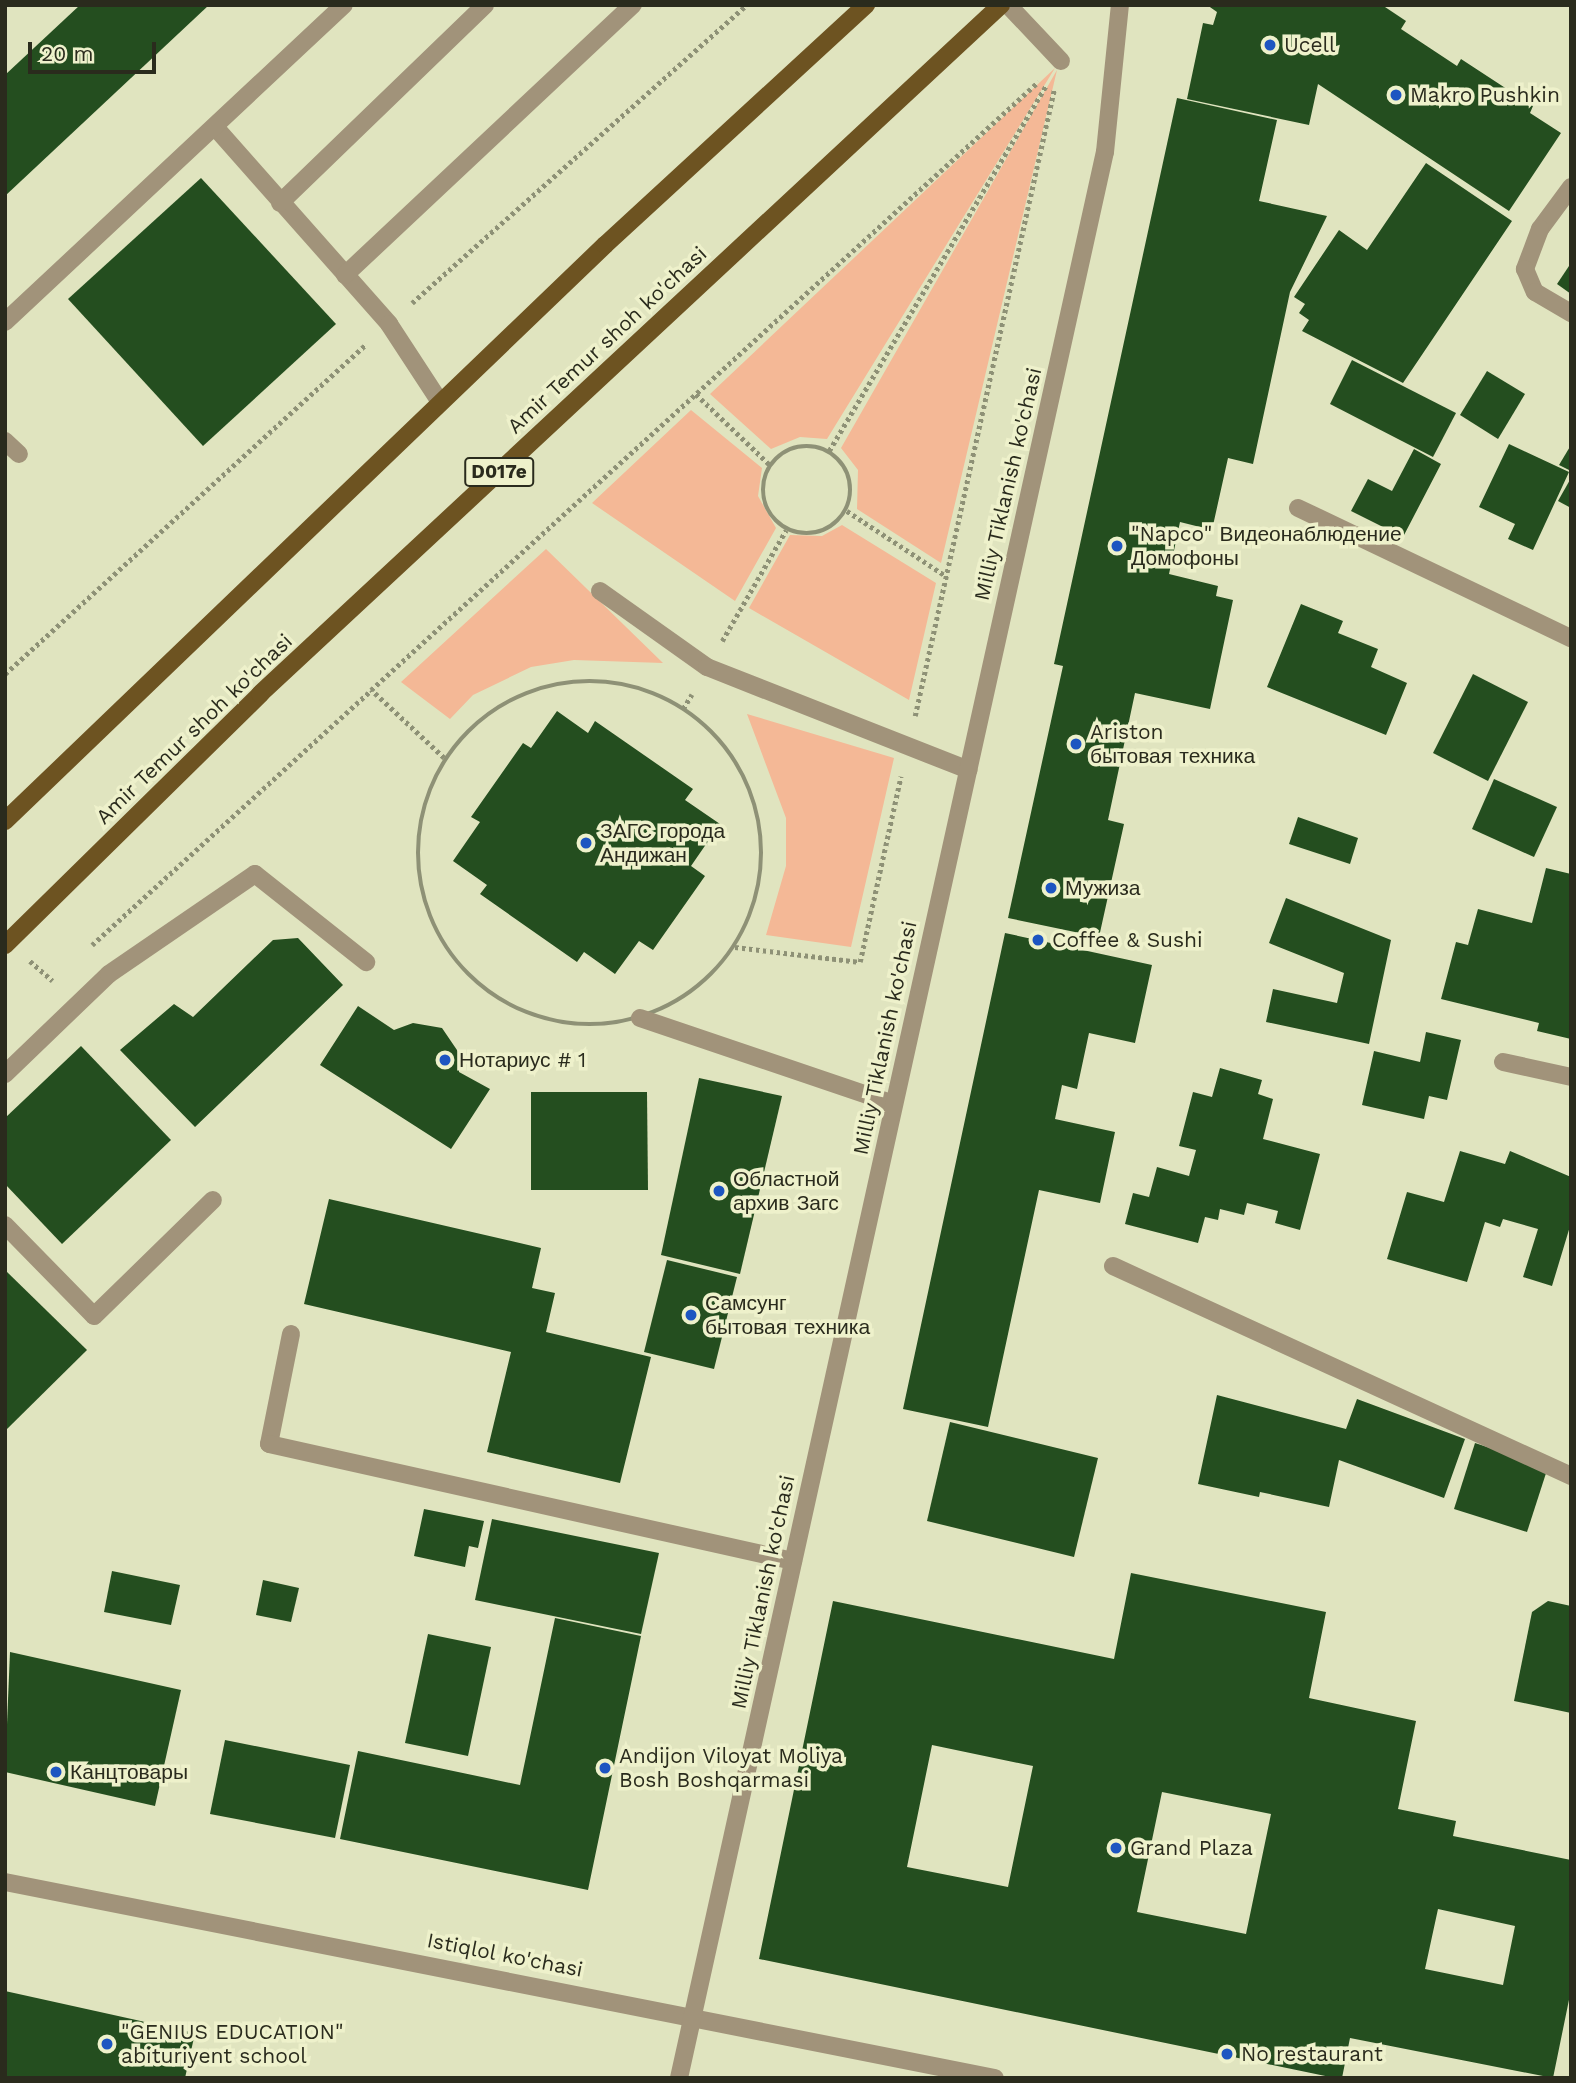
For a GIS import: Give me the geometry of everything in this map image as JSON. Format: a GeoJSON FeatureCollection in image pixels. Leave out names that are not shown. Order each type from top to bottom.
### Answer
{"type":"FeatureCollection","features":[{"type":"Feature","properties":{"kind":"main road"},"geometry":{"type":"LineString","coordinates":[[5,821],[440,402],[866,5]]}},
{"type":"Feature","properties":{"kind":"main road","name":"Amir Temur shoh ko'chasi"},"geometry":{"type":"LineString","coordinates":[[5,945],[260,694],[1001,5]]}},
{"type":"Feature","properties":{"kind":"street"},"geometry":{"type":"LineString","coordinates":[[5,322],[344,5]]}},
{"type":"Feature","properties":{"kind":"street"},"geometry":{"type":"LineString","coordinates":[[280,203],[485,5]]}},
{"type":"Feature","properties":{"kind":"street"},"geometry":{"type":"LineString","coordinates":[[345,275],[633,5]]}},
{"type":"Feature","properties":{"kind":"street"},"geometry":{"type":"LineString","coordinates":[[1008,5],[1060,61]]}},
{"type":"Feature","properties":{"kind":"street","name":"Milliy Tiklanish ko'chasi"},"geometry":{"type":"LineString","coordinates":[[679,2078],[1105,152],[1120,5]]}},
{"type":"Feature","properties":{"kind":"street"},"geometry":{"type":"LineString","coordinates":[[215,127],[388,324],[440,402]]}},
{"type":"Feature","properties":{"kind":"street"},"geometry":{"type":"LineString","coordinates":[[1571,187],[1540,229],[1525,269],[1535,292],[1571,313]]}},
{"type":"Feature","properties":{"kind":"street"},"geometry":{"type":"LineString","coordinates":[[5,441],[19,454]]}},
{"type":"Feature","properties":{"kind":"street"},"geometry":{"type":"LineString","coordinates":[[1298,508],[1571,638]]}},
{"type":"Feature","properties":{"kind":"street"},"geometry":{"type":"LineString","coordinates":[[600,591],[707,667],[968,770]]}},
{"type":"Feature","properties":{"kind":"street"},"geometry":{"type":"LineString","coordinates":[[5,1073],[109,974],[255,874],[366,962]]}},
{"type":"Feature","properties":{"kind":"street"},"geometry":{"type":"LineString","coordinates":[[640,1018],[894,1104]]}},
{"type":"Feature","properties":{"kind":"street"},"geometry":{"type":"LineString","coordinates":[[1503,1062],[1571,1077]]}},
{"type":"Feature","properties":{"kind":"street"},"geometry":{"type":"LineString","coordinates":[[5,1224],[94,1316],[214,1200]]}},
{"type":"Feature","properties":{"kind":"street"},"geometry":{"type":"LineString","coordinates":[[1113,1266],[1571,1476]]}},
{"type":"Feature","properties":{"kind":"street"},"geometry":{"type":"LineString","coordinates":[[291,1334],[269,1444],[793,1561]]}},
{"type":"Feature","properties":{"kind":"street","name":"Istiqlol ko'chasi"},"geometry":{"type":"LineString","coordinates":[[5,1882],[693,2014],[995,2078]]}},
{"type":"Feature","properties":{"kind":"path"},"geometry":{"type":"LineString","coordinates":[[84,953],[1060,61]]}},
{"type":"Feature","properties":{"kind":"path"},"geometry":{"type":"LineString","coordinates":[[829,451],[1060,61]]}},
{"type":"Feature","properties":{"kind":"path"},"geometry":{"type":"LineString","coordinates":[[735,947],[860,962],[1060,61]]}},
{"type":"Feature","properties":{"kind":"path"},"geometry":{"type":"LineString","coordinates":[[696,394],[771,465]]}},
{"type":"Feature","properties":{"kind":"path"},"geometry":{"type":"LineString","coordinates":[[790,449],[829,451],[852,484],[847,511],[813,535],[786,530],[762,493],[771,465],[790,449]]}},
{"type":"Feature","properties":{"kind":"path"},"geometry":{"type":"LineString","coordinates":[[847,511],[946,576]]}},
{"type":"Feature","properties":{"kind":"path"},"geometry":{"type":"LineString","coordinates":[[684,709],[786,530]]}},
{"type":"Feature","properties":{"kind":"path"},"geometry":{"type":"LineString","coordinates":[[596,680],[654,692],[684,709],[733,755],[755,800],[764,851],[756,901],[735,947],[694,991],[640,1018],[580,1026],[522,1012],[471,979],[435,931],[417,873],[420,813],[444,758],[485,715],[537,687],[596,680]]}},
{"type":"Feature","properties":{"kind":"path"},"geometry":{"type":"LineString","coordinates":[[371,690],[444,758]]}},
{"type":"Feature","properties":{"kind":"path"},"geometry":{"type":"LineString","coordinates":[[43,990],[63,971]]}},
{"type":"Feature","properties":{"kind":"shaded area"},"geometry":{"type":"Polygon","coordinates":[[[1055,68],[827,439],[800,437],[771,449],[710,394],[1055,68]]]}},
{"type":"Feature","properties":{"kind":"shaded area"},"geometry":{"type":"Polygon","coordinates":[[[1057,70],[941,563],[857,509],[858,470],[841,448],[1057,70]]]}},
{"type":"Feature","properties":{"kind":"shaded area"},"geometry":{"type":"Polygon","coordinates":[[[691,410],[762,468],[758,496],[776,528],[735,601],[592,503],[691,410]]]}},
{"type":"Feature","properties":{"kind":"shaded area"},"geometry":{"type":"Polygon","coordinates":[[[842,525],[936,583],[909,700],[749,608],[790,535],[822,536],[842,525]]]}},
{"type":"Feature","properties":{"kind":"shaded area"},"geometry":{"type":"Polygon","coordinates":[[[546,549],[663,663],[574,660],[531,667],[473,695],[450,719],[401,682],[546,549]]]}},
{"type":"Feature","properties":{"kind":"shaded area"},"geometry":{"type":"Polygon","coordinates":[[[747,714],[894,758],[851,947],[766,935],[786,866],[786,818],[747,714]]]}},
{"type":"Feature","properties":{"kind":"building"},"geometry":{"type":"Polygon","coordinates":[[[80,5],[209,5],[5,196],[5,75],[80,5]]]}},
{"type":"Feature","properties":{"kind":"building"},"geometry":{"type":"Polygon","coordinates":[[[1207,5],[1382,5],[1406,21],[1401,29],[1457,66],[1461,59],[1533,106],[1530,113],[1561,133],[1509,211],[1318,84],[1309,125],[1187,99],[1203,23],[1213,25],[1217,12],[1207,5]]]}},
{"type":"Feature","properties":{"kind":"building"},"geometry":{"type":"Polygon","coordinates":[[[1177,98],[1277,120],[1259,201],[1327,216],[1290,292],[1253,464],[1228,458],[1212,530],[1180,522],[1169,574],[1218,586],[1216,596],[1233,600],[1210,709],[1135,693],[1108,820],[1124,824],[1099,937],[1008,918],[1063,666],[1054,664],[1177,98]]]}},
{"type":"Feature","properties":{"kind":"building"},"geometry":{"type":"Polygon","coordinates":[[[1426,163],[1512,221],[1403,383],[1302,331],[1309,320],[1299,313],[1305,304],[1294,297],[1339,230],[1367,250],[1426,163]]]}},
{"type":"Feature","properties":{"kind":"building"},"geometry":{"type":"Polygon","coordinates":[[[201,178],[336,324],[203,446],[68,299],[201,178]]]}},
{"type":"Feature","properties":{"kind":"building"},"geometry":{"type":"Polygon","coordinates":[[[1571,263],[1571,294],[1557,284],[1571,263]]]}},
{"type":"Feature","properties":{"kind":"building"},"geometry":{"type":"Polygon","coordinates":[[[1352,360],[1456,413],[1433,457],[1330,404],[1352,360]]]}},
{"type":"Feature","properties":{"kind":"building"},"geometry":{"type":"Polygon","coordinates":[[[1487,371],[1525,394],[1498,439],[1460,415],[1487,371]]]}},
{"type":"Feature","properties":{"kind":"building"},"geometry":{"type":"Polygon","coordinates":[[[1509,444],[1569,472],[1533,550],[1508,539],[1515,524],[1479,507],[1509,444]]]}},
{"type":"Feature","properties":{"kind":"building"},"geometry":{"type":"Polygon","coordinates":[[[1571,445],[1571,471],[1559,465],[1571,445]]]}},
{"type":"Feature","properties":{"kind":"building"},"geometry":{"type":"Polygon","coordinates":[[[1414,449],[1441,464],[1403,537],[1351,511],[1368,479],[1392,491],[1414,449]]]}},
{"type":"Feature","properties":{"kind":"building"},"geometry":{"type":"Polygon","coordinates":[[[1571,478],[1571,508],[1558,501],[1571,478]]]}},
{"type":"Feature","properties":{"kind":"building"},"geometry":{"type":"Polygon","coordinates":[[[1301,604],[1343,621],[1338,633],[1378,649],[1371,667],[1407,683],[1386,735],[1267,687],[1301,604]]]}},
{"type":"Feature","properties":{"kind":"building"},"geometry":{"type":"Polygon","coordinates":[[[1473,674],[1528,702],[1488,781],[1433,753],[1473,674]]]}},
{"type":"Feature","properties":{"kind":"building","name":"ЗАГС города Андижан"},"geometry":{"type":"Polygon","coordinates":[[[557,711],[588,733],[595,721],[693,789],[685,800],[720,824],[691,866],[705,876],[653,950],[639,941],[615,974],[584,952],[577,962],[480,894],[487,885],[453,861],[480,822],[471,817],[523,743],[531,748],[557,711]]]}},
{"type":"Feature","properties":{"kind":"building"},"geometry":{"type":"Polygon","coordinates":[[[1494,779],[1557,807],[1534,857],[1472,829],[1494,779]]]}},
{"type":"Feature","properties":{"kind":"building"},"geometry":{"type":"Polygon","coordinates":[[[1298,817],[1358,838],[1350,864],[1289,844],[1298,817]]]}},
{"type":"Feature","properties":{"kind":"building"},"geometry":{"type":"Polygon","coordinates":[[[1546,868],[1571,874],[1571,1039],[1537,1031],[1539,1023],[1441,999],[1456,942],[1468,945],[1478,909],[1532,923],[1546,868]]]}},
{"type":"Feature","properties":{"kind":"building"},"geometry":{"type":"Polygon","coordinates":[[[1286,898],[1391,940],[1369,1044],[1266,1022],[1273,989],[1337,1003],[1344,973],[1269,943],[1286,898]]]}},
{"type":"Feature","properties":{"kind":"building"},"geometry":{"type":"Polygon","coordinates":[[[1005,933],[1152,965],[1135,1043],[1089,1033],[1077,1089],[1062,1085],[1055,1119],[1115,1132],[1100,1203],[1039,1190],[988,1427],[903,1409],[1005,933]]]}},
{"type":"Feature","properties":{"kind":"building"},"geometry":{"type":"Polygon","coordinates":[[[298,938],[343,985],[195,1127],[120,1050],[174,1004],[193,1017],[273,940],[298,938]]]}},
{"type":"Feature","properties":{"kind":"building"},"geometry":{"type":"Polygon","coordinates":[[[358,1006],[394,1030],[413,1023],[442,1028],[459,1053],[459,1072],[490,1089],[451,1149],[320,1065],[358,1006]]]}},
{"type":"Feature","properties":{"kind":"building"},"geometry":{"type":"Polygon","coordinates":[[[1426,1032],[1461,1040],[1447,1100],[1429,1096],[1424,1119],[1362,1105],[1374,1051],[1420,1062],[1426,1032]]]}},
{"type":"Feature","properties":{"kind":"building"},"geometry":{"type":"Polygon","coordinates":[[[81,1046],[171,1140],[62,1244],[5,1184],[5,1118],[81,1046]]]}},
{"type":"Feature","properties":{"kind":"building"},"geometry":{"type":"Polygon","coordinates":[[[1220,1068],[1262,1080],[1258,1094],[1273,1099],[1263,1139],[1320,1154],[1300,1230],[1275,1223],[1278,1211],[1247,1203],[1244,1215],[1220,1209],[1218,1220],[1205,1217],[1198,1243],[1125,1224],[1133,1193],[1149,1197],[1157,1167],[1189,1176],[1196,1150],[1179,1146],[1193,1092],[1212,1097],[1220,1068]]]}},
{"type":"Feature","properties":{"kind":"building"},"geometry":{"type":"Polygon","coordinates":[[[699,1078],[782,1096],[740,1274],[661,1255],[699,1078]]]}},
{"type":"Feature","properties":{"kind":"building"},"geometry":{"type":"Polygon","coordinates":[[[531,1092],[647,1092],[648,1190],[531,1190],[531,1092]]]}},
{"type":"Feature","properties":{"kind":"building"},"geometry":{"type":"Polygon","coordinates":[[[1460,1151],[1505,1164],[1510,1151],[1571,1177],[1571,1223],[1552,1286],[1523,1277],[1538,1229],[1503,1219],[1500,1227],[1485,1222],[1467,1282],[1387,1259],[1407,1192],[1444,1202],[1460,1151]]]}},
{"type":"Feature","properties":{"kind":"building"},"geometry":{"type":"Polygon","coordinates":[[[329,1199],[541,1248],[532,1288],[555,1293],[546,1332],[651,1357],[620,1483],[487,1452],[511,1352],[304,1304],[329,1199]]]}},
{"type":"Feature","properties":{"kind":"building","name":"Самсунг бытовая техника"},"geometry":{"type":"Polygon","coordinates":[[[667,1260],[737,1277],[714,1369],[644,1352],[667,1260]]]}},
{"type":"Feature","properties":{"kind":"building"},"geometry":{"type":"Polygon","coordinates":[[[5,1270],[87,1350],[5,1431],[5,1270]]]}},
{"type":"Feature","properties":{"kind":"building"},"geometry":{"type":"Polygon","coordinates":[[[1217,1395],[1346,1429],[1357,1399],[1465,1439],[1444,1498],[1339,1460],[1329,1507],[1260,1492],[1259,1497],[1198,1484],[1217,1395]]]}},
{"type":"Feature","properties":{"kind":"building"},"geometry":{"type":"Polygon","coordinates":[[[950,1422],[1098,1458],[1074,1557],[927,1521],[950,1422]]]}},
{"type":"Feature","properties":{"kind":"building"},"geometry":{"type":"Polygon","coordinates":[[[1475,1443],[1548,1467],[1527,1532],[1454,1509],[1475,1443]]]}},
{"type":"Feature","properties":{"kind":"building"},"geometry":{"type":"Polygon","coordinates":[[[424,1509],[484,1521],[478,1548],[469,1546],[465,1567],[414,1556],[424,1509]]]}},
{"type":"Feature","properties":{"kind":"building"},"geometry":{"type":"Polygon","coordinates":[[[492,1519],[659,1553],[641,1634],[475,1600],[492,1519]]]}},
{"type":"Feature","properties":{"kind":"building"},"geometry":{"type":"Polygon","coordinates":[[[112,1571],[180,1585],[171,1625],[104,1612],[112,1571]]]}},
{"type":"Feature","properties":{"kind":"building"},"geometry":{"type":"Polygon","coordinates":[[[1131,1573],[1326,1612],[1309,1698],[1416,1721],[1398,1809],[1456,1821],[1453,1836],[1571,1860],[1571,1990],[1553,2078],[1350,2038],[1342,2078],[1335,2078],[759,1959],[833,1601],[1114,1659],[1131,1573]],[[932,1745],[907,1867],[1008,1887],[1033,1766],[932,1745]],[[1162,1792],[1137,1912],[1246,1934],[1271,1814],[1162,1792]],[[1438,1909],[1425,1969],[1503,1985],[1515,1926],[1438,1909]]]}},
{"type":"Feature","properties":{"kind":"building"},"geometry":{"type":"Polygon","coordinates":[[[263,1580],[299,1588],[291,1622],[256,1615],[263,1580]]]}},
{"type":"Feature","properties":{"kind":"building"},"geometry":{"type":"Polygon","coordinates":[[[1548,1601],[1571,1606],[1571,1713],[1514,1701],[1532,1612],[1548,1601]]]}},
{"type":"Feature","properties":{"kind":"building"},"geometry":{"type":"Polygon","coordinates":[[[555,1618],[641,1636],[588,1890],[340,1839],[358,1751],[520,1785],[555,1618]]]}},
{"type":"Feature","properties":{"kind":"building"},"geometry":{"type":"Polygon","coordinates":[[[428,1634],[491,1647],[468,1756],[405,1743],[428,1634]]]}},
{"type":"Feature","properties":{"kind":"building"},"geometry":{"type":"Polygon","coordinates":[[[10,1652],[181,1690],[155,1806],[5,1772],[10,1652]]]}},
{"type":"Feature","properties":{"kind":"building"},"geometry":{"type":"Polygon","coordinates":[[[225,1740],[350,1765],[335,1838],[210,1814],[225,1740]]]}},
{"type":"Feature","properties":{"kind":"building"},"geometry":{"type":"Polygon","coordinates":[[[5,1991],[195,2033],[185,2078],[5,2078],[5,1991]]]}},
{"type":"Feature","properties":{"kind":"place","name":"Ucell"},"geometry":{"type":"Point","coordinates":[1270,45]}},
{"type":"Feature","properties":{"kind":"place","name":"Makro Pushkin"},"geometry":{"type":"Point","coordinates":[1396,95]}},
{"type":"Feature","properties":{"kind":"place","name":"\"Napco\" Видеонаблюдение Домофоны"},"geometry":{"type":"Point","coordinates":[1117,546]}},
{"type":"Feature","properties":{"kind":"place","name":"Ariston бытовая техника"},"geometry":{"type":"Point","coordinates":[1076,744]}},
{"type":"Feature","properties":{"kind":"place","name":"ЗАГС города Андижан"},"geometry":{"type":"Point","coordinates":[586,843]}},
{"type":"Feature","properties":{"kind":"place","name":"Мужиза"},"geometry":{"type":"Point","coordinates":[1051,888]}},
{"type":"Feature","properties":{"kind":"place","name":"Coffee & Sushi"},"geometry":{"type":"Point","coordinates":[1038,940]}},
{"type":"Feature","properties":{"kind":"place","name":"Нотариус # 1"},"geometry":{"type":"Point","coordinates":[445,1060]}},
{"type":"Feature","properties":{"kind":"place","name":"Областной архив Загс"},"geometry":{"type":"Point","coordinates":[719,1191]}},
{"type":"Feature","properties":{"kind":"place","name":"Самсунг бытовая техника"},"geometry":{"type":"Point","coordinates":[691,1315]}},
{"type":"Feature","properties":{"kind":"place","name":"Andijon Viloyat Moliya Bosh Boshqarmasi"},"geometry":{"type":"Point","coordinates":[605,1768]}},
{"type":"Feature","properties":{"kind":"place","name":"Канцтовары"},"geometry":{"type":"Point","coordinates":[56,1772]}},
{"type":"Feature","properties":{"kind":"place","name":"Grand Plaza"},"geometry":{"type":"Point","coordinates":[1116,1848]}},
{"type":"Feature","properties":{"kind":"place","name":"\"GENIUS EDUCATION\" abituriyent school"},"geometry":{"type":"Point","coordinates":[107,2044]}},
{"type":"Feature","properties":{"kind":"place","name":"No restaurant"},"geometry":{"type":"Point","coordinates":[1227,2054]}}]}
